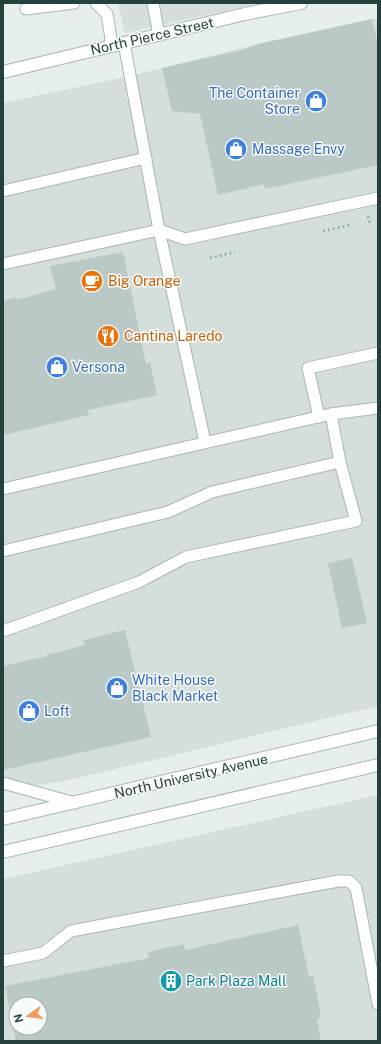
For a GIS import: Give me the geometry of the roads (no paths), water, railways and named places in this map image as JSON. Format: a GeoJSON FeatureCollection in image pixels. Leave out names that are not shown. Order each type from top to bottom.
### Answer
{"type":"FeatureCollection","features":[{"type":"Feature","properties":{"kind":"main road","name":"North Pierce Street"},"geometry":{"type":"LineString","coordinates":[[3,72],[245,14],[301,3]]}},
{"type":"Feature","properties":{"kind":"main road","name":"North University Avenue"},"geometry":{"type":"LineString","coordinates":[[3,819],[378,731]]}},
{"type":"Feature","properties":{"kind":"main road"},"geometry":{"type":"LineString","coordinates":[[3,852],[378,765]]}},
{"type":"Feature","properties":{"kind":"lane"},"geometry":{"type":"LineString","coordinates":[[26,9],[74,3]]}},
{"type":"Feature","properties":{"kind":"lane"},"geometry":{"type":"LineString","coordinates":[[96,3],[107,14],[118,44],[146,158],[159,230],[205,442]]}},
{"type":"Feature","properties":{"kind":"lane"},"geometry":{"type":"LineString","coordinates":[[152,3],[159,35]]}},
{"type":"Feature","properties":{"kind":"lane"},"geometry":{"type":"LineString","coordinates":[[3,191],[146,158]]}},
{"type":"Feature","properties":{"kind":"lane"},"geometry":{"type":"LineString","coordinates":[[3,264],[159,230],[185,239],[378,198]]}},
{"type":"Feature","properties":{"kind":"lane"},"geometry":{"type":"LineString","coordinates":[[319,417],[308,368],[378,353]]}},
{"type":"Feature","properties":{"kind":"lane"},"geometry":{"type":"LineString","coordinates":[[3,489],[330,414],[378,408]]}},
{"type":"Feature","properties":{"kind":"lane"},"geometry":{"type":"LineString","coordinates":[[3,631],[139,582],[186,557],[356,521],[340,462],[330,414]]}},
{"type":"Feature","properties":{"kind":"lane"},"geometry":{"type":"LineString","coordinates":[[3,551],[168,512],[212,492],[340,462]]}},
{"type":"Feature","properties":{"kind":"lane"},"geometry":{"type":"LineString","coordinates":[[3,783],[76,803]]}},
{"type":"Feature","properties":{"kind":"lane"},"geometry":{"type":"LineString","coordinates":[[3,961],[43,953],[71,931],[338,880],[349,881],[356,888],[378,1001]]}},
{"type":"Feature","properties":{"kind":"place","name":"The Container Store"},"geometry":{"type":"Point","coordinates":[316,101]}},
{"type":"Feature","properties":{"kind":"place","name":"Massage Envy"},"geometry":{"type":"Point","coordinates":[236,149]}},
{"type":"Feature","properties":{"kind":"place","name":"Big Orange"},"geometry":{"type":"Point","coordinates":[92,281]}},
{"type":"Feature","properties":{"kind":"place","name":"Cantina Laredo"},"geometry":{"type":"Point","coordinates":[108,336]}},
{"type":"Feature","properties":{"kind":"place","name":"Versona"},"geometry":{"type":"Point","coordinates":[57,367]}},
{"type":"Feature","properties":{"kind":"place","name":"White House Black Market"},"geometry":{"type":"Point","coordinates":[117,688]}},
{"type":"Feature","properties":{"kind":"place","name":"Loft"},"geometry":{"type":"Point","coordinates":[29,711]}},
{"type":"Feature","properties":{"kind":"place","name":"Park Plaza Mall"},"geometry":{"type":"Point","coordinates":[171,981]}}]}
